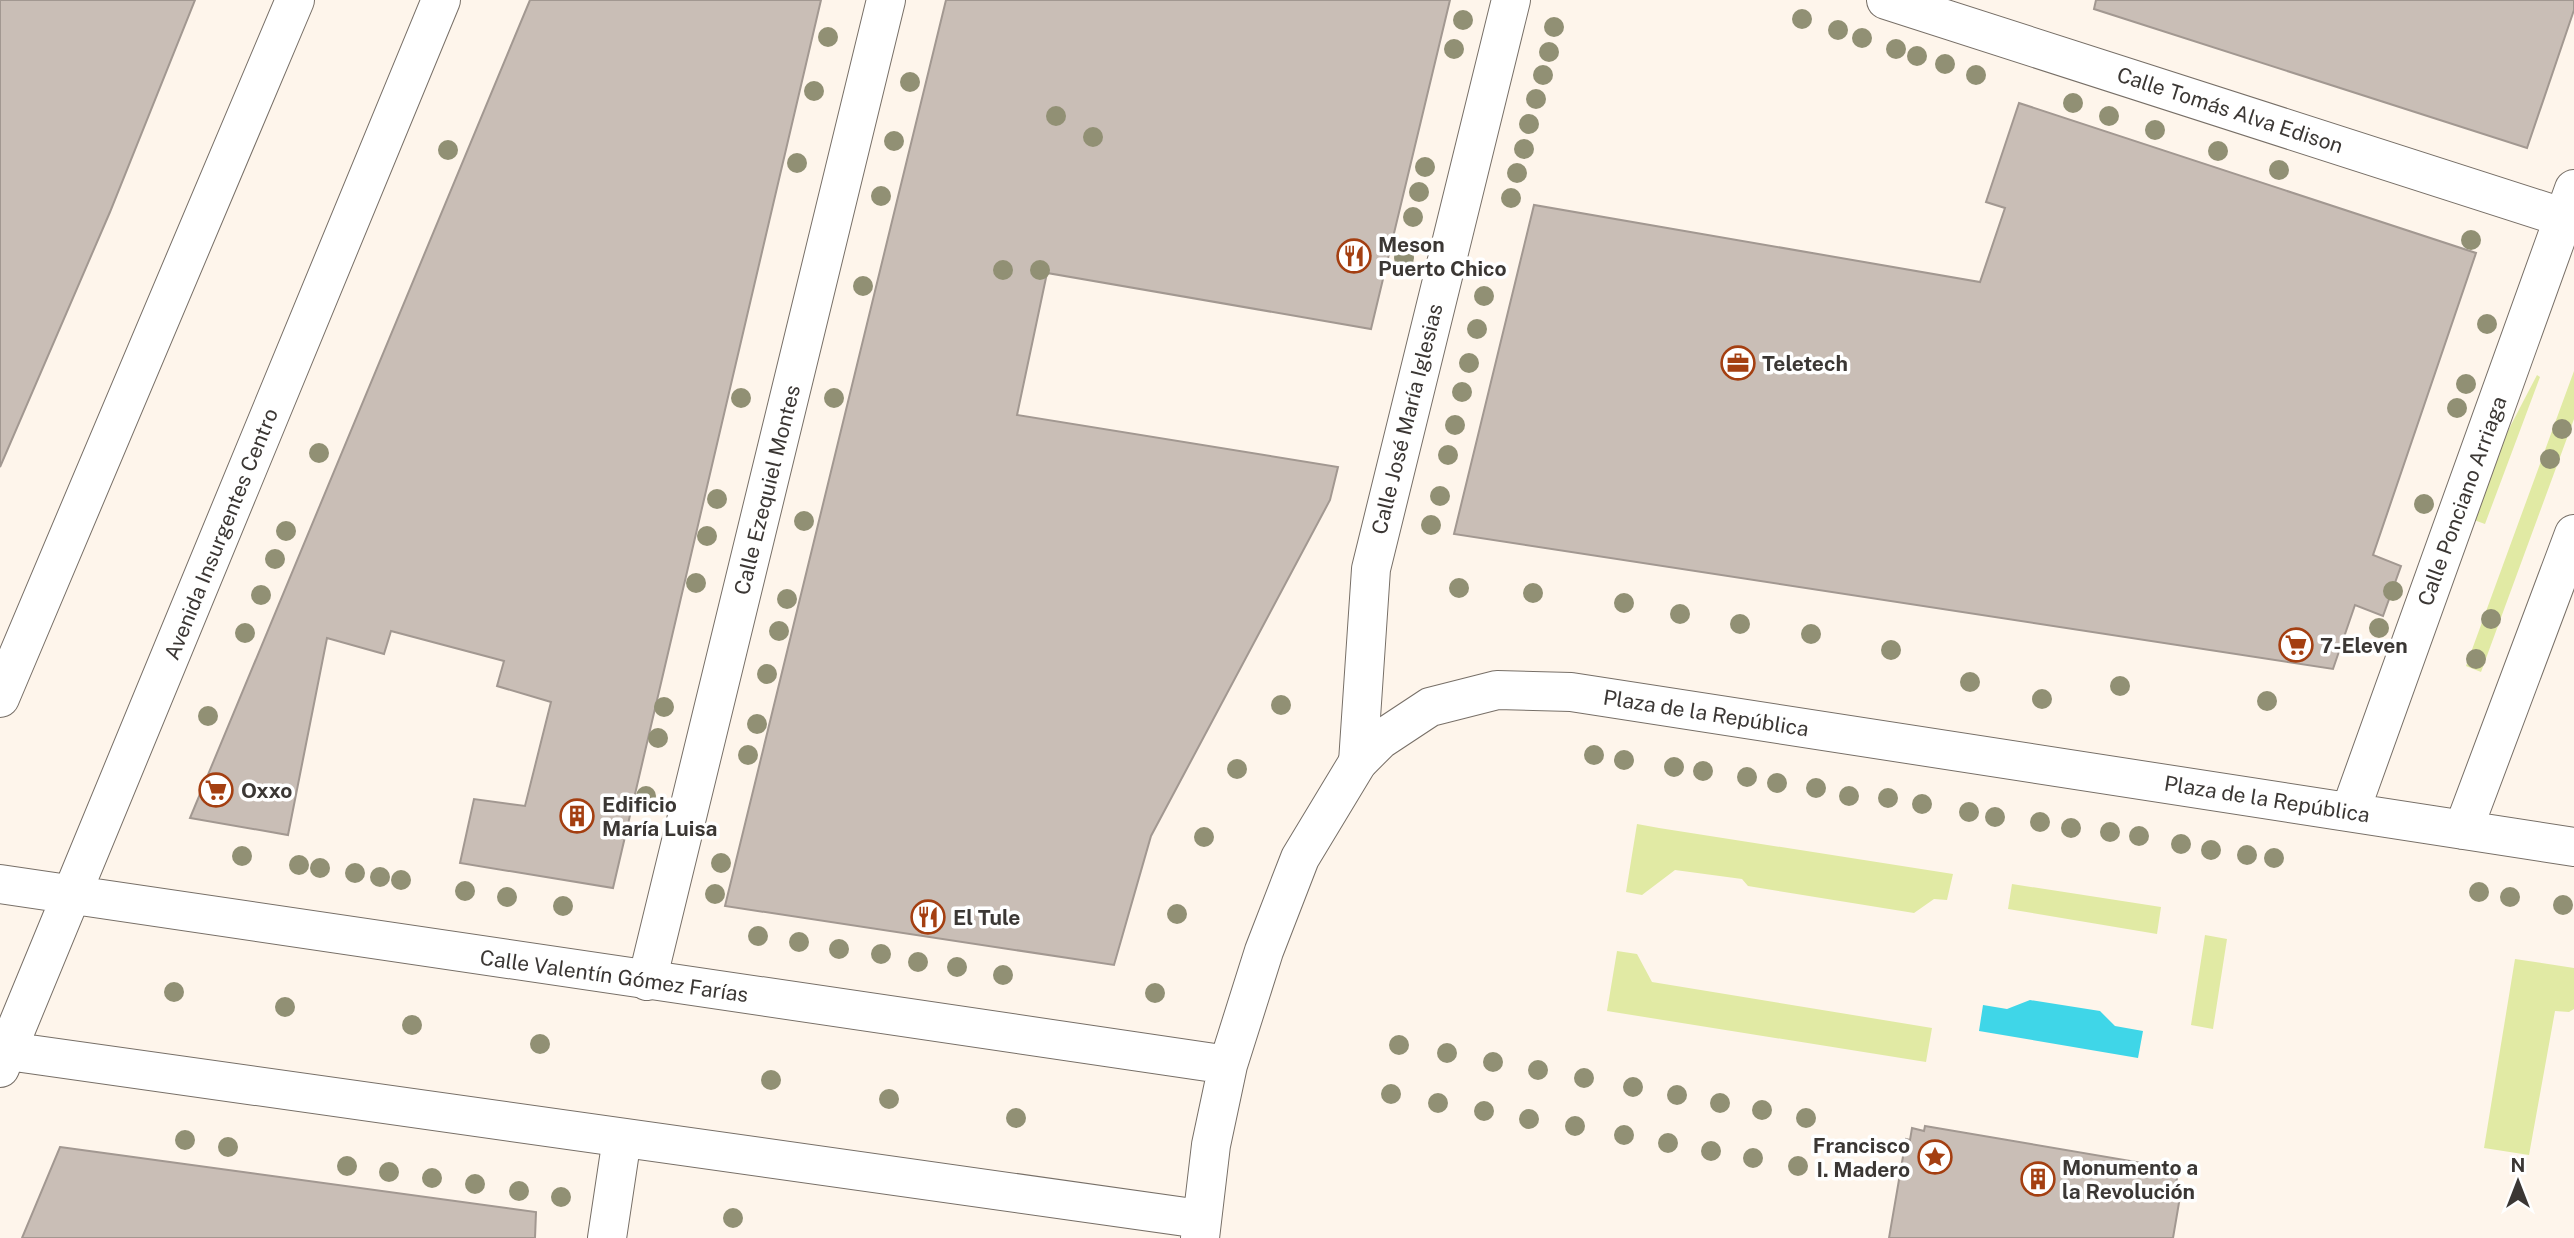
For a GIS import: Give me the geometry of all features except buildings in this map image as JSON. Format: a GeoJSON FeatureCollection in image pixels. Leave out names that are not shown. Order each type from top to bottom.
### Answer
{"type":"FeatureCollection","features":[{"type":"Feature","properties":{"kind":"street"},"geometry":{"type":"LineString","coordinates":[[0,698],[295,0]]}},
{"type":"Feature","properties":{"kind":"street","name":"Avenida Insurgentes Centro"},"geometry":{"type":"LineString","coordinates":[[4,1059],[442,0]]}},
{"type":"Feature","properties":{"kind":"street","name":"Calle Ezequiel Montes"},"geometry":{"type":"LineString","coordinates":[[647,981],[886,0]]}},
{"type":"Feature","properties":{"kind":"street","name":"Calle José María Iglesias"},"geometry":{"type":"LineString","coordinates":[[1357,762],[1371,569],[1511,0]]}},
{"type":"Feature","properties":{"kind":"street","name":"Calle Tomás Alva Edison"},"geometry":{"type":"LineString","coordinates":[[1886,0],[2571,209]]}},
{"type":"Feature","properties":{"kind":"street","name":"Calle Ponciano Arriaga"},"geometry":{"type":"LineString","coordinates":[[2350,812],[2571,209]]}},
{"type":"Feature","properties":{"kind":"street"},"geometry":{"type":"LineString","coordinates":[[2463,830],[2574,534]]}},
{"type":"Feature","properties":{"kind":"street","name":"Plaza de la República"},"geometry":{"type":"LineString","coordinates":[[1200,1228],[1211,1145],[1228,1065],[1264,951],[1300,858],[1357,762],[1380,740],[1430,707],[1497,690],[1571,692],[2574,847]]}},
{"type":"Feature","properties":{"kind":"street","name":"Calle Valentín Gómez Farías"},"geometry":{"type":"LineString","coordinates":[[0,884],[1228,1065]]}},
{"type":"Feature","properties":{"kind":"street"},"geometry":{"type":"LineString","coordinates":[[4,1059],[622,1138],[1200,1228]]}},
{"type":"Feature","properties":{"kind":"street"},"geometry":{"type":"LineString","coordinates":[[607,1238],[622,1138]]}},
{"type":"Feature","properties":{"kind":"green space"},"geometry":{"type":"Polygon","coordinates":[[[2574,371],[2574,419],[2481,672],[2466,666],[2574,371]]]}},
{"type":"Feature","properties":{"kind":"green space"},"geometry":{"type":"Polygon","coordinates":[[[2537,375],[2540,377],[2485,524],[2474,520],[2500,446],[2537,375]]]}},
{"type":"Feature","properties":{"kind":"green space"},"geometry":{"type":"Polygon","coordinates":[[[1637,824],[1953,874],[1947,900],[1934,899],[1914,913],[1748,886],[1742,879],[1675,870],[1642,895],[1626,892],[1637,824]]]}},
{"type":"Feature","properties":{"kind":"green space"},"geometry":{"type":"Polygon","coordinates":[[[2012,884],[2161,907],[2157,934],[2008,909],[2012,884]]]}},
{"type":"Feature","properties":{"kind":"green space"},"geometry":{"type":"Polygon","coordinates":[[[2205,935],[2227,939],[2213,1029],[2191,1025],[2205,935]]]}},
{"type":"Feature","properties":{"kind":"green space"},"geometry":{"type":"Polygon","coordinates":[[[1617,951],[1637,954],[1652,982],[1932,1028],[1926,1062],[1607,1011],[1617,951]]]}},
{"type":"Feature","properties":{"kind":"green space"},"geometry":{"type":"Polygon","coordinates":[[[2515,959],[2574,968],[2574,1009],[2569,1012],[2555,1011],[2529,1155],[2484,1148],[2515,959]]]}},
{"type":"Feature","properties":{"kind":"water"},"geometry":{"type":"Polygon","coordinates":[[[2030,1000],[2100,1011],[2115,1026],[2143,1031],[2138,1058],[1979,1031],[1983,1005],[2007,1009],[2030,1000]]]}},
{"type":"Feature","properties":{"kind":"place","name":"Meson Puerto Chico"},"geometry":{"type":"Point","coordinates":[1354,256]}},
{"type":"Feature","properties":{"kind":"place","name":"Teletech"},"geometry":{"type":"Point","coordinates":[1738,363]}},
{"type":"Feature","properties":{"kind":"place","name":"7-Eleven"},"geometry":{"type":"Point","coordinates":[2296,645]}},
{"type":"Feature","properties":{"kind":"place","name":"Oxxo"},"geometry":{"type":"Point","coordinates":[216,790]}},
{"type":"Feature","properties":{"kind":"place","name":"Edificio María Luisa"},"geometry":{"type":"Point","coordinates":[577,816]}},
{"type":"Feature","properties":{"kind":"place","name":"El Tule"},"geometry":{"type":"Point","coordinates":[928,917]}},
{"type":"Feature","properties":{"kind":"place","name":"Francisco I. Madero"},"geometry":{"type":"Point","coordinates":[1935,1157]}},
{"type":"Feature","properties":{"kind":"place","name":"Monumento a la Revolución"},"geometry":{"type":"Point","coordinates":[2038,1179]}}]}
